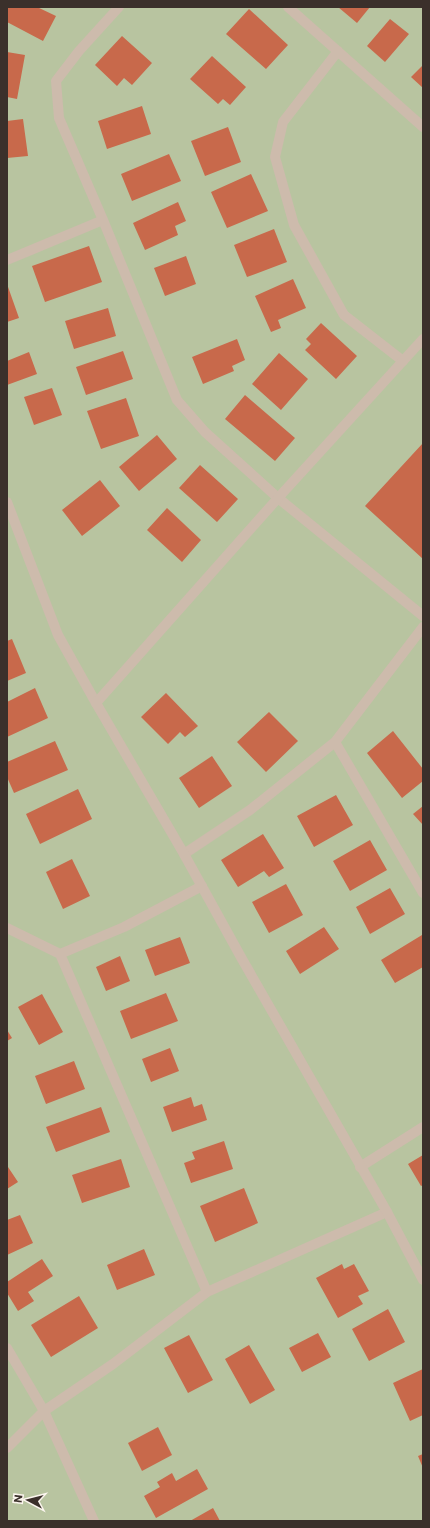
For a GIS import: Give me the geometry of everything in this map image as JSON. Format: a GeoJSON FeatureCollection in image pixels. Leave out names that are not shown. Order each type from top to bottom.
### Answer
{"type":"FeatureCollection","features":[{"type":"Feature","properties":{"kind":"street"},"geometry":{"type":"LineString","coordinates":[[119,7],[79,51],[56,82],[59,118],[103,220],[177,400],[205,432],[278,498],[423,616]]}},
{"type":"Feature","properties":{"kind":"street"},"geometry":{"type":"LineString","coordinates":[[288,7],[423,127]]}},
{"type":"Feature","properties":{"kind":"street"},"geometry":{"type":"LineString","coordinates":[[338,51],[283,122],[274,157],[294,224],[344,315],[403,361]]}},
{"type":"Feature","properties":{"kind":"street"},"geometry":{"type":"LineString","coordinates":[[7,260],[103,220]]}},
{"type":"Feature","properties":{"kind":"street"},"geometry":{"type":"LineString","coordinates":[[96,703],[278,498],[423,339]]}},
{"type":"Feature","properties":{"kind":"street"},"geometry":{"type":"LineString","coordinates":[[7,502],[58,635],[387,1212],[423,1280]]}},
{"type":"Feature","properties":{"kind":"street"},"geometry":{"type":"LineString","coordinates":[[184,854],[250,810],[335,742],[423,627]]}},
{"type":"Feature","properties":{"kind":"street"},"geometry":{"type":"LineString","coordinates":[[335,742],[423,893]]}},
{"type":"Feature","properties":{"kind":"street"},"geometry":{"type":"LineString","coordinates":[[60,954],[124,927],[202,886]]}},
{"type":"Feature","properties":{"kind":"street"},"geometry":{"type":"LineString","coordinates":[[7,928],[60,954],[207,1292]]}},
{"type":"Feature","properties":{"kind":"street"},"geometry":{"type":"LineString","coordinates":[[360,1167],[423,1127]]}},
{"type":"Feature","properties":{"kind":"street"},"geometry":{"type":"LineString","coordinates":[[7,1448],[44,1412],[113,1364],[207,1292],[387,1212]]}},
{"type":"Feature","properties":{"kind":"street"},"geometry":{"type":"LineString","coordinates":[[7,1348],[44,1412],[94,1521]]}},
{"type":"Feature","properties":{"kind":"green space"},"geometry":{"type":"Polygon","coordinates":[[[7,7],[423,7],[423,1521],[7,1521],[7,7]]]}},
{"type":"Feature","properties":{"kind":"building"},"geometry":{"type":"Polygon","coordinates":[[[7,7],[37,7],[56,16],[43,41],[7,22],[7,7]]]}},
{"type":"Feature","properties":{"kind":"building"},"geometry":{"type":"Polygon","coordinates":[[[338,7],[370,7],[357,23],[338,7]]]}},
{"type":"Feature","properties":{"kind":"building"},"geometry":{"type":"Polygon","coordinates":[[[249,9],[288,45],[266,69],[226,34],[249,9]]]}},
{"type":"Feature","properties":{"kind":"building"},"geometry":{"type":"Polygon","coordinates":[[[390,19],[409,34],[385,62],[367,46],[390,19]]]}},
{"type":"Feature","properties":{"kind":"building"},"geometry":{"type":"Polygon","coordinates":[[[122,36],[152,63],[132,85],[124,78],[117,86],[95,65],[122,36]]]}},
{"type":"Feature","properties":{"kind":"building"},"geometry":{"type":"Polygon","coordinates":[[[7,52],[25,55],[17,99],[7,97],[7,52]]]}},
{"type":"Feature","properties":{"kind":"building"},"geometry":{"type":"Polygon","coordinates":[[[212,56],[246,87],[230,105],[223,99],[218,104],[190,79],[212,56]]]}},
{"type":"Feature","properties":{"kind":"building"},"geometry":{"type":"Polygon","coordinates":[[[423,65],[423,88],[411,77],[423,65]]]}},
{"type":"Feature","properties":{"kind":"building"},"geometry":{"type":"Polygon","coordinates":[[[142,106],[151,134],[107,149],[98,121],[142,106]]]}},
{"type":"Feature","properties":{"kind":"building"},"geometry":{"type":"Polygon","coordinates":[[[23,119],[28,156],[7,158],[7,121],[23,119]]]}},
{"type":"Feature","properties":{"kind":"building"},"geometry":{"type":"Polygon","coordinates":[[[228,127],[241,162],[205,176],[191,141],[228,127]]]}},
{"type":"Feature","properties":{"kind":"building"},"geometry":{"type":"Polygon","coordinates":[[[169,154],[181,181],[132,201],[121,174],[169,154]]]}},
{"type":"Feature","properties":{"kind":"building"},"geometry":{"type":"Polygon","coordinates":[[[251,174],[268,211],[227,228],[211,192],[251,174]]]}},
{"type":"Feature","properties":{"kind":"building"},"geometry":{"type":"Polygon","coordinates":[[[178,202],[186,221],[175,226],[178,235],[145,250],[133,223],[178,202]]]}},
{"type":"Feature","properties":{"kind":"building"},"geometry":{"type":"Polygon","coordinates":[[[274,229],[287,262],[247,277],[234,245],[274,229]]]}},
{"type":"Feature","properties":{"kind":"building"},"geometry":{"type":"Polygon","coordinates":[[[89,246],[102,282],[45,302],[32,266],[89,246]]]}},
{"type":"Feature","properties":{"kind":"building"},"geometry":{"type":"Polygon","coordinates":[[[186,256],[196,284],[165,296],[154,268],[186,256]]]}},
{"type":"Feature","properties":{"kind":"building"},"geometry":{"type":"Polygon","coordinates":[[[293,279],[306,308],[278,320],[281,328],[271,332],[255,296],[293,279]]]}},
{"type":"Feature","properties":{"kind":"building"},"geometry":{"type":"Polygon","coordinates":[[[7,284],[19,318],[7,322],[7,284]]]}},
{"type":"Feature","properties":{"kind":"building"},"geometry":{"type":"Polygon","coordinates":[[[108,308],[116,336],[74,349],[65,321],[108,308]]]}},
{"type":"Feature","properties":{"kind":"building"},"geometry":{"type":"Polygon","coordinates":[[[321,323],[357,356],[336,379],[305,350],[311,344],[306,339],[321,323]]]}},
{"type":"Feature","properties":{"kind":"building"},"geometry":{"type":"Polygon","coordinates":[[[237,339],[245,360],[232,366],[234,371],[203,384],[192,357],[237,339]]]}},
{"type":"Feature","properties":{"kind":"building"},"geometry":{"type":"Polygon","coordinates":[[[123,351],[133,379],[86,395],[76,367],[123,351]]]}},
{"type":"Feature","properties":{"kind":"building"},"geometry":{"type":"Polygon","coordinates":[[[29,352],[37,374],[7,385],[7,361],[29,352]]]}},
{"type":"Feature","properties":{"kind":"building"},"geometry":{"type":"Polygon","coordinates":[[[279,353],[308,379],[281,410],[252,384],[279,353]]]}},
{"type":"Feature","properties":{"kind":"building"},"geometry":{"type":"Polygon","coordinates":[[[52,388],[62,415],[34,425],[24,397],[52,388]]]}},
{"type":"Feature","properties":{"kind":"building"},"geometry":{"type":"Polygon","coordinates":[[[245,395],[295,438],[275,461],[225,419],[245,395]]]}},
{"type":"Feature","properties":{"kind":"building"},"geometry":{"type":"Polygon","coordinates":[[[126,398],[139,436],[101,449],[87,411],[126,398]]]}},
{"type":"Feature","properties":{"kind":"building"},"geometry":{"type":"Polygon","coordinates":[[[157,435],[177,459],[139,491],[119,467],[157,435]]]}},
{"type":"Feature","properties":{"kind":"building"},"geometry":{"type":"Polygon","coordinates":[[[423,443],[423,559],[365,506],[423,443]]]}},
{"type":"Feature","properties":{"kind":"building"},"geometry":{"type":"Polygon","coordinates":[[[200,465],[238,499],[217,522],[179,488],[200,465]]]}},
{"type":"Feature","properties":{"kind":"building"},"geometry":{"type":"Polygon","coordinates":[[[100,480],[120,506],[82,536],[62,510],[100,480]]]}},
{"type":"Feature","properties":{"kind":"building"},"geometry":{"type":"Polygon","coordinates":[[[167,508],[201,540],[182,562],[147,530],[167,508]]]}},
{"type":"Feature","properties":{"kind":"building"},"geometry":{"type":"Polygon","coordinates":[[[12,639],[26,673],[7,681],[7,641],[12,639]]]}},
{"type":"Feature","properties":{"kind":"building"},"geometry":{"type":"Polygon","coordinates":[[[35,688],[48,718],[7,737],[7,702],[35,688]]]}},
{"type":"Feature","properties":{"kind":"building"},"geometry":{"type":"Polygon","coordinates":[[[166,693],[198,726],[185,737],[180,732],[168,744],[141,717],[166,693]]]}},
{"type":"Feature","properties":{"kind":"building"},"geometry":{"type":"Polygon","coordinates":[[[269,712],[298,741],[266,772],[237,742],[269,712]]]}},
{"type":"Feature","properties":{"kind":"building"},"geometry":{"type":"Polygon","coordinates":[[[393,731],[423,769],[423,781],[402,798],[367,753],[393,731]]]}},
{"type":"Feature","properties":{"kind":"building"},"geometry":{"type":"Polygon","coordinates":[[[55,741],[68,770],[14,793],[7,777],[7,762],[55,741]]]}},
{"type":"Feature","properties":{"kind":"building"},"geometry":{"type":"Polygon","coordinates":[[[212,756],[232,786],[199,808],[179,778],[212,756]]]}},
{"type":"Feature","properties":{"kind":"building"},"geometry":{"type":"Polygon","coordinates":[[[78,789],[92,819],[40,844],[26,814],[78,789]]]}},
{"type":"Feature","properties":{"kind":"building"},"geometry":{"type":"Polygon","coordinates":[[[336,795],[353,825],[314,847],[297,816],[336,795]]]}},
{"type":"Feature","properties":{"kind":"building"},"geometry":{"type":"Polygon","coordinates":[[[423,806],[423,825],[413,814],[423,806]]]}},
{"type":"Feature","properties":{"kind":"building"},"geometry":{"type":"Polygon","coordinates":[[[263,834],[284,868],[269,877],[264,871],[238,887],[221,860],[263,834]]]}},
{"type":"Feature","properties":{"kind":"building"},"geometry":{"type":"Polygon","coordinates":[[[370,840],[387,870],[350,891],[333,861],[370,840]]]}},
{"type":"Feature","properties":{"kind":"building"},"geometry":{"type":"Polygon","coordinates":[[[72,859],[90,896],[63,909],[46,872],[72,859]]]}},
{"type":"Feature","properties":{"kind":"building"},"geometry":{"type":"Polygon","coordinates":[[[286,884],[303,915],[269,933],[252,902],[286,884]]]}},
{"type":"Feature","properties":{"kind":"building"},"geometry":{"type":"Polygon","coordinates":[[[390,888],[405,914],[370,934],[356,907],[390,888]]]}},
{"type":"Feature","properties":{"kind":"building"},"geometry":{"type":"Polygon","coordinates":[[[324,927],[339,949],[300,974],[286,951],[324,927]]]}},
{"type":"Feature","properties":{"kind":"building"},"geometry":{"type":"Polygon","coordinates":[[[422,935],[423,967],[395,983],[381,960],[422,935]]]}},
{"type":"Feature","properties":{"kind":"building"},"geometry":{"type":"Polygon","coordinates":[[[180,937],[190,963],[155,976],[145,950],[180,937]]]}},
{"type":"Feature","properties":{"kind":"building"},"geometry":{"type":"Polygon","coordinates":[[[120,956],[130,981],[106,991],[96,967],[120,956]]]}},
{"type":"Feature","properties":{"kind":"building"},"geometry":{"type":"Polygon","coordinates":[[[166,993],[178,1021],[131,1039],[120,1011],[166,993]]]}},
{"type":"Feature","properties":{"kind":"building"},"geometry":{"type":"Polygon","coordinates":[[[42,994],[63,1032],[39,1045],[18,1007],[42,994]]]}},
{"type":"Feature","properties":{"kind":"building"},"geometry":{"type":"Polygon","coordinates":[[[7,1030],[12,1038],[7,1041],[7,1030]]]}},
{"type":"Feature","properties":{"kind":"building"},"geometry":{"type":"Polygon","coordinates":[[[170,1048],[179,1071],[151,1082],[142,1059],[170,1048]]]}},
{"type":"Feature","properties":{"kind":"building"},"geometry":{"type":"Polygon","coordinates":[[[74,1061],[85,1089],[46,1104],[35,1076],[74,1061]]]}},
{"type":"Feature","properties":{"kind":"building"},"geometry":{"type":"Polygon","coordinates":[[[191,1097],[194,1107],[202,1104],[207,1120],[172,1132],[163,1107],[191,1097]]]}},
{"type":"Feature","properties":{"kind":"building"},"geometry":{"type":"Polygon","coordinates":[[[101,1107],[110,1132],[56,1152],[46,1127],[101,1107]]]}},
{"type":"Feature","properties":{"kind":"building"},"geometry":{"type":"Polygon","coordinates":[[[224,1141],[233,1169],[191,1183],[184,1163],[195,1159],[192,1152],[224,1141]]]}},
{"type":"Feature","properties":{"kind":"building"},"geometry":{"type":"Polygon","coordinates":[[[423,1155],[423,1185],[421,1186],[408,1164],[423,1155]]]}},
{"type":"Feature","properties":{"kind":"building"},"geometry":{"type":"Polygon","coordinates":[[[121,1159],[130,1187],[82,1203],[72,1175],[121,1159]]]}},
{"type":"Feature","properties":{"kind":"building"},"geometry":{"type":"Polygon","coordinates":[[[7,1167],[18,1182],[7,1189],[7,1167]]]}},
{"type":"Feature","properties":{"kind":"building"},"geometry":{"type":"Polygon","coordinates":[[[244,1188],[258,1223],[215,1242],[200,1206],[244,1188]]]}},
{"type":"Feature","properties":{"kind":"building"},"geometry":{"type":"Polygon","coordinates":[[[20,1215],[33,1243],[7,1255],[7,1220],[20,1215]]]}},
{"type":"Feature","properties":{"kind":"building"},"geometry":{"type":"Polygon","coordinates":[[[144,1249],[155,1275],[117,1290],[107,1265],[144,1249]]]}},
{"type":"Feature","properties":{"kind":"building"},"geometry":{"type":"Polygon","coordinates":[[[42,1259],[53,1276],[28,1292],[34,1301],[18,1311],[7,1293],[7,1282],[42,1259]]]}},
{"type":"Feature","properties":{"kind":"building"},"geometry":{"type":"Polygon","coordinates":[[[342,1264],[344,1269],[354,1264],[369,1291],[358,1296],[363,1304],[338,1318],[316,1278],[342,1264]]]}},
{"type":"Feature","properties":{"kind":"building"},"geometry":{"type":"Polygon","coordinates":[[[79,1296],[98,1328],[51,1357],[31,1325],[79,1296]]]}},
{"type":"Feature","properties":{"kind":"building"},"geometry":{"type":"Polygon","coordinates":[[[388,1309],[405,1342],[369,1361],[352,1329],[388,1309]]]}},
{"type":"Feature","properties":{"kind":"building"},"geometry":{"type":"Polygon","coordinates":[[[318,1333],[331,1357],[302,1372],[289,1348],[318,1333]]]}},
{"type":"Feature","properties":{"kind":"building"},"geometry":{"type":"Polygon","coordinates":[[[189,1335],[213,1380],[188,1393],[164,1348],[189,1335]]]}},
{"type":"Feature","properties":{"kind":"building"},"geometry":{"type":"Polygon","coordinates":[[[249,1345],[275,1390],[250,1404],[225,1359],[249,1345]]]}},
{"type":"Feature","properties":{"kind":"building"},"geometry":{"type":"Polygon","coordinates":[[[423,1369],[423,1415],[410,1421],[393,1383],[423,1369]]]}},
{"type":"Feature","properties":{"kind":"building"},"geometry":{"type":"Polygon","coordinates":[[[158,1427],[172,1455],[142,1471],[128,1443],[158,1427]]]}},
{"type":"Feature","properties":{"kind":"building"},"geometry":{"type":"Polygon","coordinates":[[[423,1454],[423,1468],[418,1456],[423,1454]]]}},
{"type":"Feature","properties":{"kind":"building"},"geometry":{"type":"Polygon","coordinates":[[[197,1469],[208,1489],[156,1518],[144,1496],[160,1487],[157,1482],[172,1473],[176,1481],[197,1469]]]}},
{"type":"Feature","properties":{"kind":"building"},"geometry":{"type":"Polygon","coordinates":[[[213,1508],[220,1521],[190,1521],[213,1508]]]}}]}
